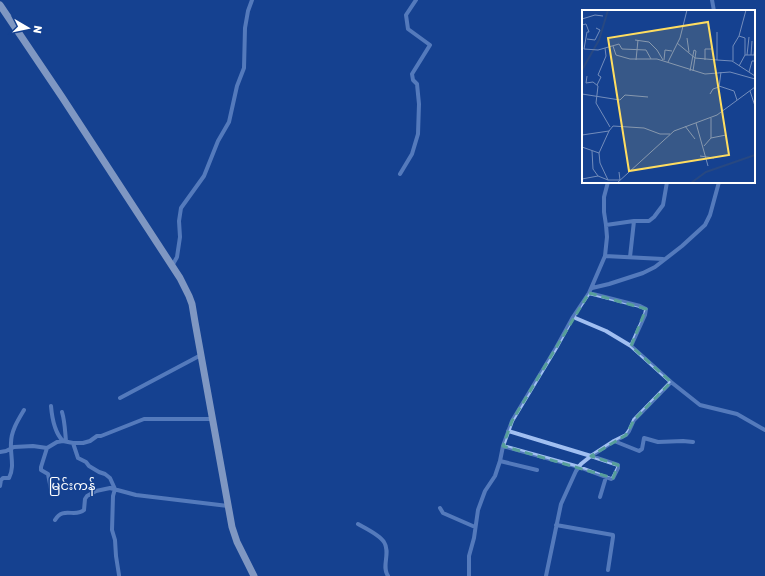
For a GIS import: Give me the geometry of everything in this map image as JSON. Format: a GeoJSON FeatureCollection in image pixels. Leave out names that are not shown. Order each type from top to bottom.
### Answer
{"type":"FeatureCollection","features":[{"type":"Feature","properties":{"kind":"highway"},"geometry":{"type":"LineString","coordinates":[[0,5],[62,97],[185,287],[192,304],[232,527],[237,542],[254,576]]}},
{"type":"Feature","properties":{"kind":"street"},"geometry":{"type":"LineString","coordinates":[[172,266],[177,257],[180,237],[179,221],[181,208],[204,176],[218,141],[229,122],[237,86],[244,68],[245,28],[248,11],[252,0]]}},
{"type":"Feature","properties":{"kind":"street"},"geometry":{"type":"LineString","coordinates":[[400,174],[412,154],[418,134],[419,104],[417,84],[413,80],[412,74],[430,45],[408,29],[406,15],[416,0]]}},
{"type":"Feature","properties":{"kind":"street"},"geometry":{"type":"LineString","coordinates":[[712,0],[714,10]]}},
{"type":"Feature","properties":{"kind":"street"},"geometry":{"type":"LineString","coordinates":[[469,576],[469,556],[474,538],[478,510],[485,491],[495,476],[503,446],[512,421],[573,317],[592,288],[605,256],[607,237],[604,197],[608,183]]}},
{"type":"Feature","properties":{"kind":"street"},"geometry":{"type":"LineString","coordinates":[[606,224],[649,221],[663,205],[666,183]]}},
{"type":"Feature","properties":{"kind":"street"},"geometry":{"type":"LineString","coordinates":[[592,288],[643,273],[655,267],[663,259],[682,246],[705,225],[710,215],[719,183]]}},
{"type":"Feature","properties":{"kind":"street"},"geometry":{"type":"LineString","coordinates":[[630,257],[634,221]]}},
{"type":"Feature","properties":{"kind":"street"},"geometry":{"type":"LineString","coordinates":[[605,256],[663,259]]}},
{"type":"Feature","properties":{"kind":"street"},"geometry":{"type":"LineString","coordinates":[[589,293],[640,306],[646,309],[645,316],[631,346]]}},
{"type":"Feature","properties":{"kind":"street"},"geometry":{"type":"LineString","coordinates":[[573,317],[606,331],[631,346],[671,382],[700,405],[737,414],[765,430]]}},
{"type":"Feature","properties":{"kind":"street"},"geometry":{"type":"LineString","coordinates":[[120,398],[201,354]]}},
{"type":"Feature","properties":{"kind":"street"},"geometry":{"type":"LineString","coordinates":[[546,576],[556,525],[562,504],[576,471],[581,464],[591,456],[614,441],[626,436],[634,420],[671,382]]}},
{"type":"Feature","properties":{"kind":"street"},"geometry":{"type":"LineString","coordinates":[[51,406],[56,430],[60,438],[64,441]]}},
{"type":"Feature","properties":{"kind":"street"},"geometry":{"type":"LineString","coordinates":[[0,486],[3,478],[9,478],[10,476],[12,464],[11,441],[13,432],[24,410]]}},
{"type":"Feature","properties":{"kind":"street"},"geometry":{"type":"LineString","coordinates":[[62,412],[65,422],[64,441]]}},
{"type":"Feature","properties":{"kind":"street"},"geometry":{"type":"LineString","coordinates":[[0,452],[14,447],[33,446],[46,448],[57,442],[64,441],[83,443],[90,441],[97,436],[101,436],[144,419],[212,419]]}},
{"type":"Feature","properties":{"kind":"street"},"geometry":{"type":"LineString","coordinates":[[503,446],[579,467],[611,479],[618,468],[618,465],[508,431]]}},
{"type":"Feature","properties":{"kind":"street"},"geometry":{"type":"LineString","coordinates":[[614,441],[639,451],[642,449],[644,438],[658,442],[693,442]]}},
{"type":"Feature","properties":{"kind":"street"},"geometry":{"type":"LineString","coordinates":[[73,443],[78,458],[110,478],[115,489],[113,496],[112,530],[115,540],[119,575]]}},
{"type":"Feature","properties":{"kind":"street"},"geometry":{"type":"LineString","coordinates":[[46,448],[41,470],[48,474],[51,489]]}},
{"type":"Feature","properties":{"kind":"street"},"geometry":{"type":"LineString","coordinates":[[500,460],[537,470]]}},
{"type":"Feature","properties":{"kind":"street"},"geometry":{"type":"LineString","coordinates":[[600,497],[606,477]]}},
{"type":"Feature","properties":{"kind":"street"},"geometry":{"type":"LineString","coordinates":[[55,520],[61,514],[69,512],[82,512],[84,510],[87,496],[92,492],[110,488],[136,495],[228,506]]}},
{"type":"Feature","properties":{"kind":"street"},"geometry":{"type":"LineString","coordinates":[[440,508],[443,513],[475,527]]}},
{"type":"Feature","properties":{"kind":"street"},"geometry":{"type":"LineString","coordinates":[[358,524],[380,538],[385,543],[387,557],[384,569],[388,576]]}},
{"type":"Feature","properties":{"kind":"street"},"geometry":{"type":"LineString","coordinates":[[556,525],[613,535],[608,570]]}},
{"type":"Feature","properties":{"kind":"highlighted area"},"geometry":{"type":"Polygon","coordinates":[[[589,293],[646,309],[631,346],[671,382],[634,420],[626,435],[591,456],[618,465],[613,478],[503,446],[512,421],[589,293]]]}},
{"type":"Feature","properties":{"kind":"district","name":"မြင်းကန်"},"geometry":{"type":"Point","coordinates":[72,485]}}]}
